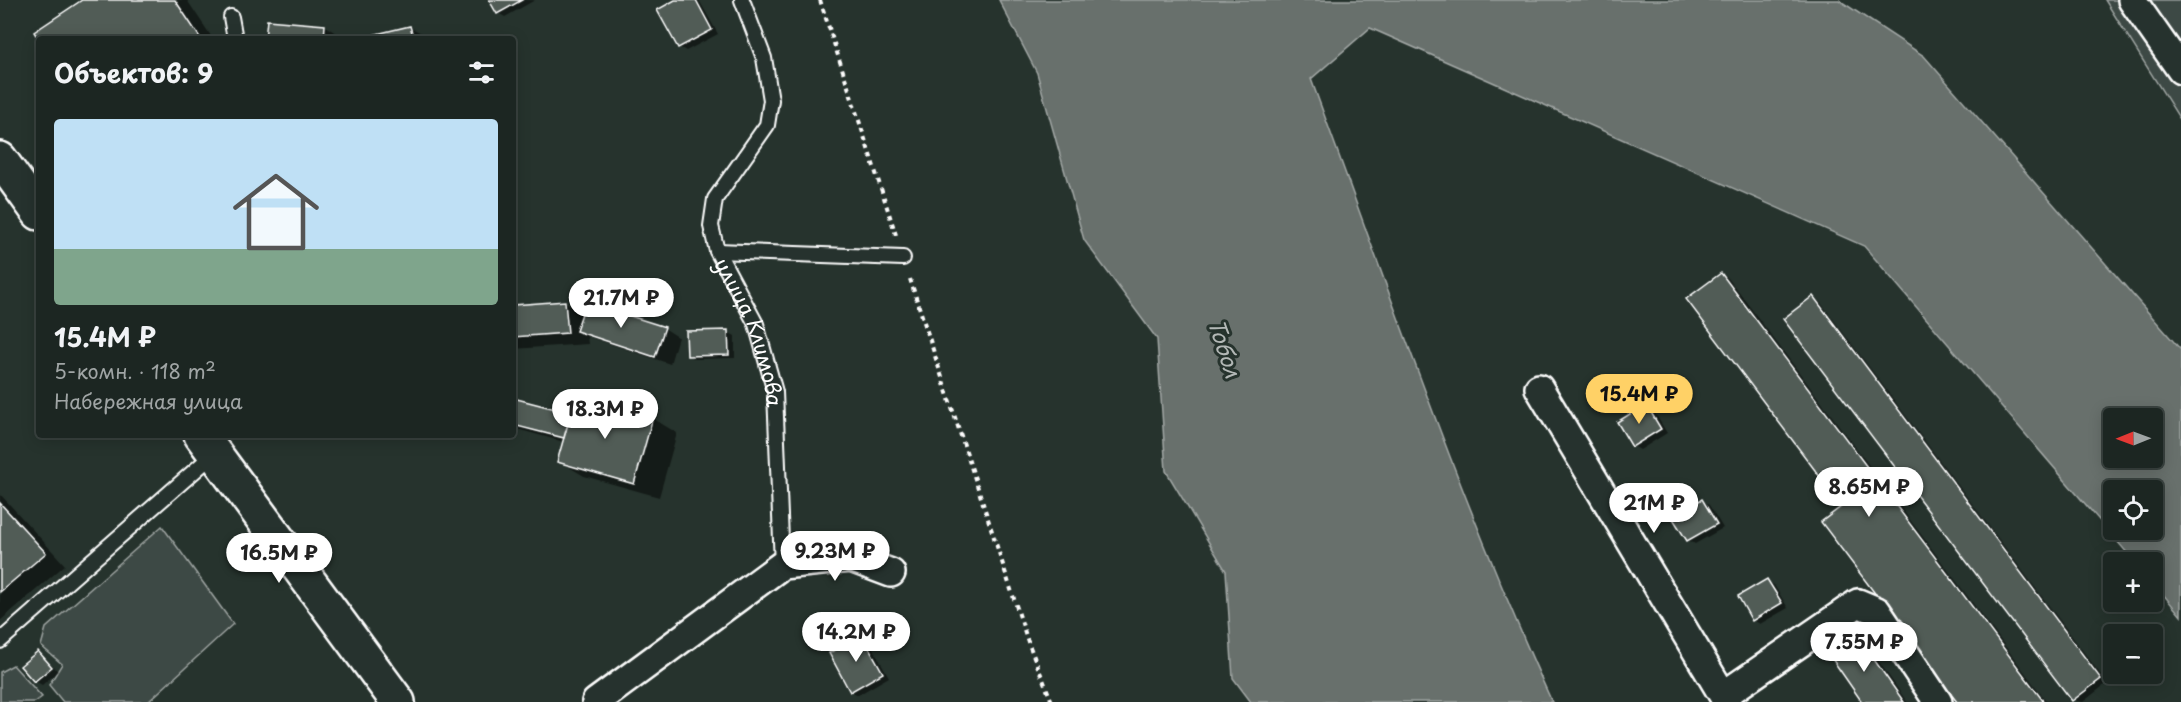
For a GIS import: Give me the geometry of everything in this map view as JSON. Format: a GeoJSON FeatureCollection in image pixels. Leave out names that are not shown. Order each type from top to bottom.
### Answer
{"type":"FeatureCollection","features":[{"type":"Feature","properties":{"kind":"street"},"geometry":{"type":"LineString","coordinates":[[2132,0],[2181,70]]}},
{"type":"Feature","properties":{"kind":"street"},"geometry":{"type":"LineString","coordinates":[[0,159],[36,209]]}},
{"type":"Feature","properties":{"kind":"street"},"geometry":{"type":"LineString","coordinates":[[1539,388],[1725,699],[1858,603],[1877,611],[1938,702]]}},
{"type":"Feature","properties":{"kind":"street"},"geometry":{"type":"LineString","coordinates":[[208,444],[398,702]]}},
{"type":"Feature","properties":{"kind":"street"},"geometry":{"type":"LineString","coordinates":[[596,702],[782,565],[851,558],[891,573]]}},
{"type":"Feature","properties":{"kind":"lane"},"geometry":{"type":"LineString","coordinates":[[717,251],[711,226],[715,199],[767,124],[771,100],[764,58],[742,0]]}},
{"type":"Feature","properties":{"kind":"lane"},"geometry":{"type":"LineString","coordinates":[[231,17],[234,36]]}},
{"type":"Feature","properties":{"kind":"lane","name":"улица Климова"},"geometry":{"type":"LineString","coordinates":[[717,251],[903,258]]}},
{"type":"Feature","properties":{"kind":"lane","name":"улица Климова"},"geometry":{"type":"LineString","coordinates":[[717,251],[756,324],[776,392],[782,565]]}},
{"type":"Feature","properties":{"kind":"lane"},"geometry":{"type":"LineString","coordinates":[[0,641],[208,444]]}},
{"type":"Feature","properties":{"kind":"path"},"geometry":{"type":"LineString","coordinates":[[820,0],[1028,642],[1052,702]]}},
{"type":"Feature","properties":{"kind":"shaded area"},"geometry":{"type":"Polygon","coordinates":[[[2105,0],[2181,0],[2181,121],[2105,0]]]}},
{"type":"Feature","properties":{"kind":"shaded area"},"geometry":{"type":"Polygon","coordinates":[[[162,526],[233,624],[148,702],[63,702],[49,685],[62,664],[41,646],[46,628],[162,526]]]}},
{"type":"Feature","properties":{"kind":"shaded area"},"geometry":{"type":"Polygon","coordinates":[[[13,665],[42,697],[35,702],[0,702],[0,672],[13,665]]]}},
{"type":"Feature","properties":{"kind":"water","name":"Тобол"},"geometry":{"type":"Polygon","coordinates":[[[999,0],[1839,0],[1924,56],[2181,350],[2181,616],[2163,594],[2163,552],[2126,552],[2116,540],[2163,540],[2163,480],[2103,480],[2103,525],[1864,246],[1370,28],[1311,79],[1486,549],[1552,702],[1251,702],[1233,678],[1226,571],[1166,471],[1157,339],[1084,240],[1037,73],[999,0]]]}},
{"type":"Feature","properties":{"kind":"building"},"geometry":{"type":"Polygon","coordinates":[[[82,0],[175,0],[199,36],[36,36],[34,32],[82,0]]]}},
{"type":"Feature","properties":{"kind":"building"},"geometry":{"type":"Polygon","coordinates":[[[489,0],[522,0],[497,14],[489,0]]]}},
{"type":"Feature","properties":{"kind":"building"},"geometry":{"type":"Polygon","coordinates":[[[675,0],[696,0],[712,30],[678,48],[657,10],[675,0]]]}},
{"type":"Feature","properties":{"kind":"building"},"geometry":{"type":"Polygon","coordinates":[[[267,20],[325,25],[324,36],[265,36],[267,20]]]}},
{"type":"Feature","properties":{"kind":"building"},"geometry":{"type":"Polygon","coordinates":[[[410,26],[413,36],[372,36],[410,26]]]}},
{"type":"Feature","properties":{"kind":"building"},"geometry":{"type":"Polygon","coordinates":[[[1721,273],[2044,702],[1957,702],[1821,522],[1842,506],[1686,299],[1721,273]]]}},
{"type":"Feature","properties":{"kind":"building"},"geometry":{"type":"Polygon","coordinates":[[[1813,296],[2101,679],[2072,701],[1783,319],[1813,296]]]}},
{"type":"Feature","properties":{"kind":"building"},"geometry":{"type":"Polygon","coordinates":[[[565,301],[568,333],[516,337],[516,305],[565,301]]]}},
{"type":"Feature","properties":{"kind":"building"},"geometry":{"type":"Polygon","coordinates":[[[586,302],[665,327],[655,357],[576,331],[586,302]]]}},
{"type":"Feature","properties":{"kind":"building"},"geometry":{"type":"Polygon","coordinates":[[[728,330],[729,355],[687,356],[686,331],[728,330]]]}},
{"type":"Feature","properties":{"kind":"building"},"geometry":{"type":"Polygon","coordinates":[[[576,395],[653,417],[634,484],[557,462],[576,395]]]}},
{"type":"Feature","properties":{"kind":"building"},"geometry":{"type":"Polygon","coordinates":[[[516,399],[571,413],[564,438],[516,426],[516,399]]]}},
{"type":"Feature","properties":{"kind":"building"},"geometry":{"type":"Polygon","coordinates":[[[1646,404],[1661,429],[1632,447],[1617,422],[1646,404]]]}},
{"type":"Feature","properties":{"kind":"building"},"geometry":{"type":"Polygon","coordinates":[[[1702,499],[1717,524],[1687,541],[1672,517],[1702,499]]]}},
{"type":"Feature","properties":{"kind":"building"},"geometry":{"type":"Polygon","coordinates":[[[0,503],[46,553],[0,592],[0,503]]]}},
{"type":"Feature","properties":{"kind":"building"},"geometry":{"type":"Polygon","coordinates":[[[1767,579],[1782,603],[1752,621],[1738,596],[1767,579]]]}},
{"type":"Feature","properties":{"kind":"building"},"geometry":{"type":"Polygon","coordinates":[[[1856,634],[1904,702],[1862,702],[1828,653],[1856,634]]]}},
{"type":"Feature","properties":{"kind":"building"},"geometry":{"type":"Polygon","coordinates":[[[862,635],[883,673],[850,692],[829,653],[862,635]]]}},
{"type":"Feature","properties":{"kind":"building"},"geometry":{"type":"Polygon","coordinates":[[[38,651],[52,667],[34,682],[20,666],[38,651]]]}}]}
